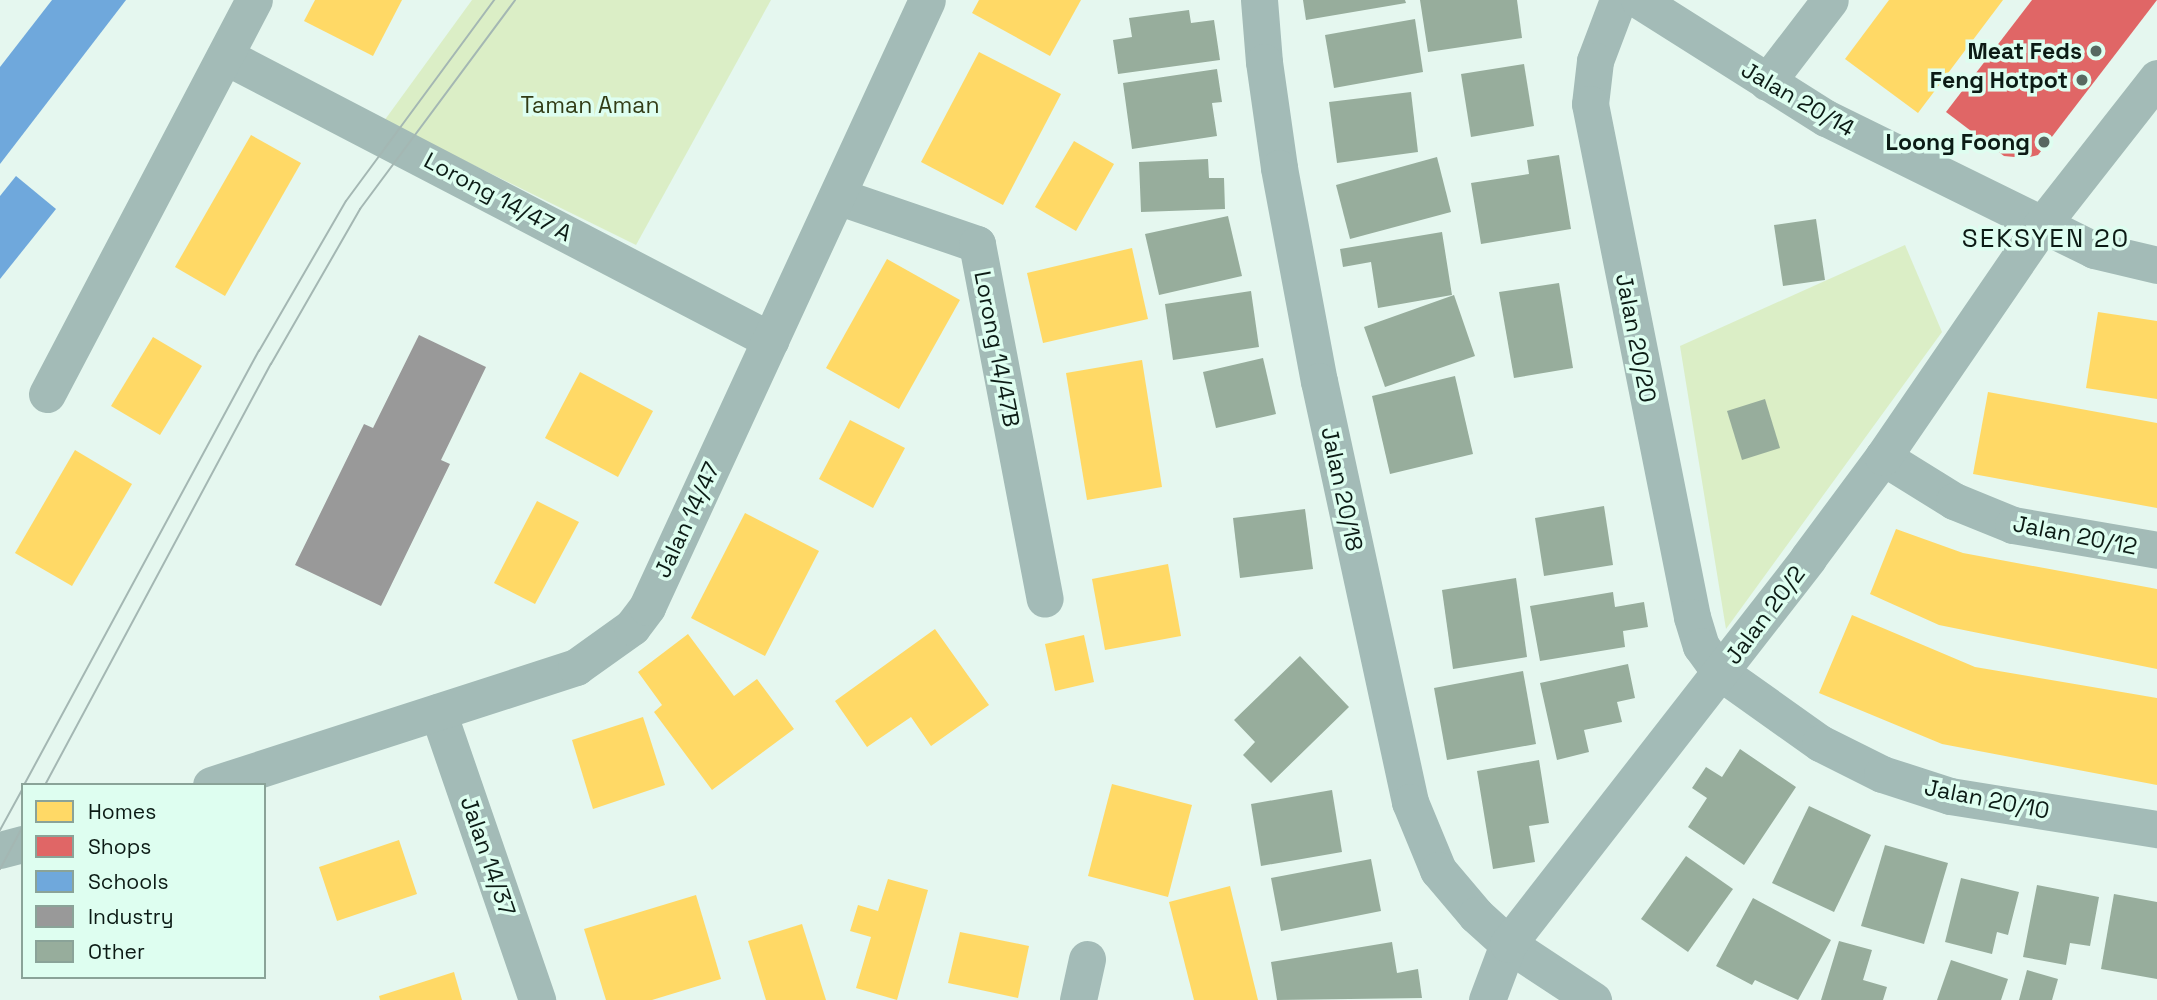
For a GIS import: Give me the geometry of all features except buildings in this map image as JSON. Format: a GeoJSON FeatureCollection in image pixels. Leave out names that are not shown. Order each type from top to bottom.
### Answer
{"type":"FeatureCollection","features":[{"type":"Feature","properties":{"kind":"street"},"geometry":{"type":"LineString","coordinates":[[47,394],[254,0]]}},
{"type":"Feature","properties":{"kind":"street","name":"Jalan 14/47"},"geometry":{"type":"LineString","coordinates":[[217,783],[576,667],[632,627],[647,607],[928,0]]}},
{"type":"Feature","properties":{"kind":"street","name":"Jalan 20/18"},"geometry":{"type":"LineString","coordinates":[[1259,0],[1264,62],[1281,182],[1319,381],[1410,802],[1438,870],[1476,915],[1508,944],[1593,1000]]}},
{"type":"Feature","properties":{"kind":"street","name":"Jalan 20/20"},"geometry":{"type":"LineString","coordinates":[[1618,0],[1595,61],[1590,104],[1692,617],[1701,646],[1720,673]]}},
{"type":"Feature","properties":{"kind":"street","name":"Jalan 20/14"},"geometry":{"type":"LineString","coordinates":[[1639,0],[1826,118],[2094,250],[2157,265]]}},
{"type":"Feature","properties":{"kind":"street"},"geometry":{"type":"LineString","coordinates":[[1767,82],[1830,0]]}},
{"type":"Feature","properties":{"kind":"street","name":"Lorong 14/47 A"},"geometry":{"type":"LineString","coordinates":[[225,56],[770,340]]}},
{"type":"Feature","properties":{"kind":"street","name":"Jalan 20/2"},"geometry":{"type":"LineString","coordinates":[[1487,1000],[1508,944],[1720,673],[1883,457],[2041,226],[2157,78]]}},
{"type":"Feature","properties":{"kind":"street","name":"Lorong 14/47B"},"geometry":{"type":"LineString","coordinates":[[837,196],[977,244],[1045,599]]}},
{"type":"Feature","properties":{"kind":"street","name":"Jalan 20/12"},"geometry":{"type":"LineString","coordinates":[[1883,457],[1954,501],[2013,525],[2157,550]]}},
{"type":"Feature","properties":{"kind":"street","name":"Jalan 20/10"},"geometry":{"type":"LineString","coordinates":[[1720,673],[1820,743],[1882,774],[1950,796],[2157,829]]}},
{"type":"Feature","properties":{"kind":"street","name":"Jalan 14/37"},"geometry":{"type":"LineString","coordinates":[[438,712],[537,1000]]}},
{"type":"Feature","properties":{"kind":"street"},"geometry":{"type":"LineString","coordinates":[[0,850],[21,845]]}},
{"type":"Feature","properties":{"kind":"street"},"geometry":{"type":"LineString","coordinates":[[1078,1000],[1087,959]]}},
{"type":"Feature","properties":{"kind":"green space","name":"Taman Aman"},"geometry":{"type":"Polygon","coordinates":[[[472,0],[771,0],[636,245],[384,121],[472,0]]]}},
{"type":"Feature","properties":{"kind":"green space"},"geometry":{"type":"Polygon","coordinates":[[[1905,245],[1942,332],[1726,629],[1680,346],[1905,245]]]}},
{"type":"Feature","properties":{"kind":"tram line"},"geometry":{"type":"LineString","coordinates":[[25,783],[259,351],[346,201],[494,0]]}},
{"type":"Feature","properties":{"kind":"tram line"},"geometry":{"type":"LineString","coordinates":[[46,783],[271,364],[360,209],[515,0]]}},
{"type":"Feature","properties":{"kind":"tram line"},"geometry":{"type":"LineString","coordinates":[[0,830],[21,792]]}},
{"type":"Feature","properties":{"kind":"tram line"},"geometry":{"type":"LineString","coordinates":[[0,869],[21,830]]}},
{"type":"Feature","properties":{"kind":"place","name":"Meat Feds"},"geometry":{"type":"Point","coordinates":[2096,51]}},
{"type":"Feature","properties":{"kind":"place","name":"Feng Hotpot"},"geometry":{"type":"Point","coordinates":[2082,80]}},
{"type":"Feature","properties":{"kind":"place","name":"Loong Foong"},"geometry":{"type":"Point","coordinates":[2044,142]}},
{"type":"Feature","properties":{"kind":"district","name":"SEKSYEN 20"},"geometry":{"type":"Point","coordinates":[2046,239]}}]}
